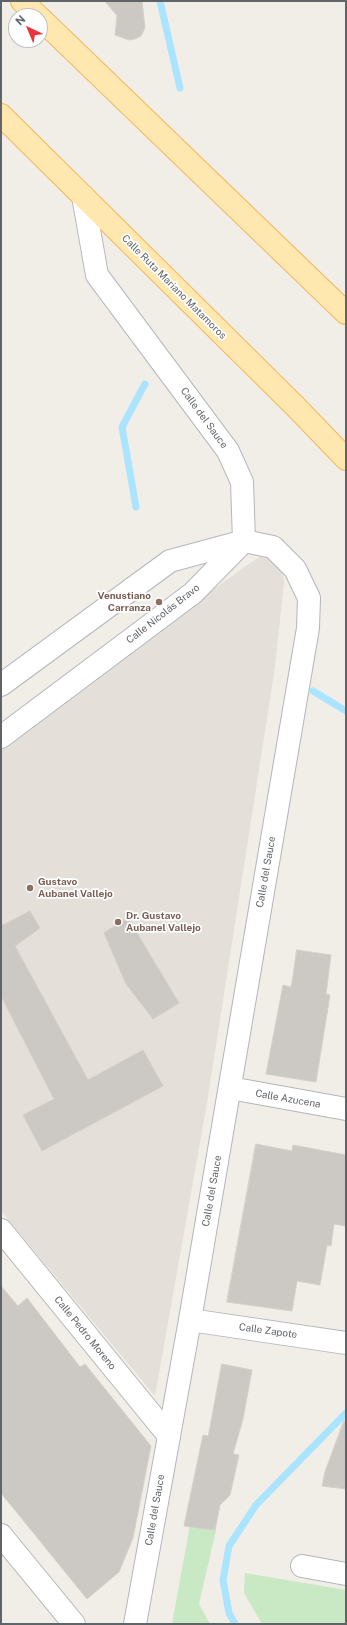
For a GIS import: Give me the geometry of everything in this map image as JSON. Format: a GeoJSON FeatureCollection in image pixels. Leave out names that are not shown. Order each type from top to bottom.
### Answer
{"type":"FeatureCollection","features":[{"type":"Feature","properties":{"kind":"main road"},"geometry":{"type":"LineString","coordinates":[[22,1],[29,8]]}},
{"type":"Feature","properties":{"kind":"main road"},"geometry":{"type":"LineString","coordinates":[[48,26],[346,313]]}},
{"type":"Feature","properties":{"kind":"main road","name":"Calle Ruta Mariano Matamoros"},"geometry":{"type":"LineString","coordinates":[[1,115],[187,301],[296,407],[346,459]]}},
{"type":"Feature","properties":{"kind":"street","name":"Calle del Sauce"},"geometry":{"type":"LineString","coordinates":[[83,196],[97,276],[228,451],[242,482],[244,541],[273,547],[295,569],[310,598],[308,628],[230,1088],[135,1624]]}},
{"type":"Feature","properties":{"kind":"street"},"geometry":{"type":"LineString","coordinates":[[1,686],[170,561],[244,541]]}},
{"type":"Feature","properties":{"kind":"street","name":"Calle Nicolás Bravo"},"geometry":{"type":"LineString","coordinates":[[1,737],[193,593],[244,541]]}},
{"type":"Feature","properties":{"kind":"street","name":"Calle Azucena"},"geometry":{"type":"LineString","coordinates":[[230,1088],[346,1110]]}},
{"type":"Feature","properties":{"kind":"street","name":"Calle Pedro Moreno"},"geometry":{"type":"LineString","coordinates":[[1,1230],[169,1436]]}},
{"type":"Feature","properties":{"kind":"street","name":"Calle Zapote"},"geometry":{"type":"LineString","coordinates":[[190,1320],[346,1343]]}},
{"type":"Feature","properties":{"kind":"street"},"geometry":{"type":"LineString","coordinates":[[1,1535],[74,1624]]}},
{"type":"Feature","properties":{"kind":"street"},"geometry":{"type":"LineString","coordinates":[[302,1566],[346,1574]]}},
{"type":"Feature","properties":{"kind":"shaded area","name":"Dr. Gustavo Aubanel Vallejo"},"geometry":{"type":"Polygon","coordinates":[[[279,544],[284,582],[275,667],[207,1103],[155,1396],[1,1211],[1,742],[246,566],[279,544]]]}},
{"type":"Feature","properties":{"kind":"green space"},"geometry":{"type":"Polygon","coordinates":[[[190,1525],[216,1530],[199,1604],[210,1624],[172,1624],[190,1525]]]}},
{"type":"Feature","properties":{"kind":"green space"},"geometry":{"type":"Polygon","coordinates":[[[245,1573],[346,1590],[346,1624],[262,1624],[244,1593],[245,1573]]]}},
{"type":"Feature","properties":{"kind":"building"},"geometry":{"type":"Polygon","coordinates":[[[105,1],[142,1],[145,28],[141,36],[129,40],[115,35],[117,16],[105,1]]]}},
{"type":"Feature","properties":{"kind":"building"},"geometry":{"type":"Polygon","coordinates":[[[30,911],[40,928],[15,946],[88,1080],[143,1050],[163,1086],[42,1151],[23,1115],[54,1099],[1,996],[1,921],[3,925],[30,911]]]}},
{"type":"Feature","properties":{"kind":"building"},"geometry":{"type":"Polygon","coordinates":[[[128,918],[179,1003],[153,1019],[126,984],[104,933],[128,918]]]}},
{"type":"Feature","properties":{"kind":"building"},"geometry":{"type":"Polygon","coordinates":[[[297,950],[331,955],[326,994],[330,995],[316,1082],[266,1074],[283,985],[291,987],[297,950]]]}},
{"type":"Feature","properties":{"kind":"building"},"geometry":{"type":"Polygon","coordinates":[[[256,1144],[292,1151],[293,1145],[346,1155],[346,1226],[334,1224],[331,1246],[327,1245],[320,1285],[297,1281],[292,1311],[227,1302],[256,1144]]]}},
{"type":"Feature","properties":{"kind":"building"},"geometry":{"type":"Polygon","coordinates":[[[1,1286],[18,1306],[27,1298],[80,1367],[85,1364],[151,1446],[133,1538],[119,1572],[87,1599],[1,1493],[1,1286]]]}},
{"type":"Feature","properties":{"kind":"building"},"geometry":{"type":"Polygon","coordinates":[[[222,1364],[252,1370],[243,1419],[233,1454],[239,1455],[230,1495],[220,1505],[215,1530],[184,1526],[203,1435],[208,1436],[222,1364]]]}},
{"type":"Feature","properties":{"kind":"building"},"geometry":{"type":"Polygon","coordinates":[[[344,1421],[346,1421],[346,1489],[322,1486],[325,1472],[344,1421]]]}},
{"type":"Feature","properties":{"kind":"waterway"},"geometry":{"type":"LineString","coordinates":[[160,1],[180,88]]}},
{"type":"Feature","properties":{"kind":"waterway"},"geometry":{"type":"LineString","coordinates":[[136,507],[122,427],[145,384]]}},
{"type":"Feature","properties":{"kind":"waterway"},"geometry":{"type":"LineString","coordinates":[[313,691],[346,711]]}},
{"type":"Feature","properties":{"kind":"waterway"},"geometry":{"type":"LineString","coordinates":[[235,1624],[229,1613],[223,1580],[229,1546],[256,1505],[346,1413]]}},
{"type":"Feature","properties":{"kind":"place","name":"Venustiano Carranza"},"geometry":{"type":"Point","coordinates":[159,602]}},
{"type":"Feature","properties":{"kind":"place","name":"Gustavo Aubanel Vallejo"},"geometry":{"type":"Point","coordinates":[30,888]}},
{"type":"Feature","properties":{"kind":"place","name":"Dr. Gustavo Aubanel Vallejo"},"geometry":{"type":"Point","coordinates":[118,922]}}]}
